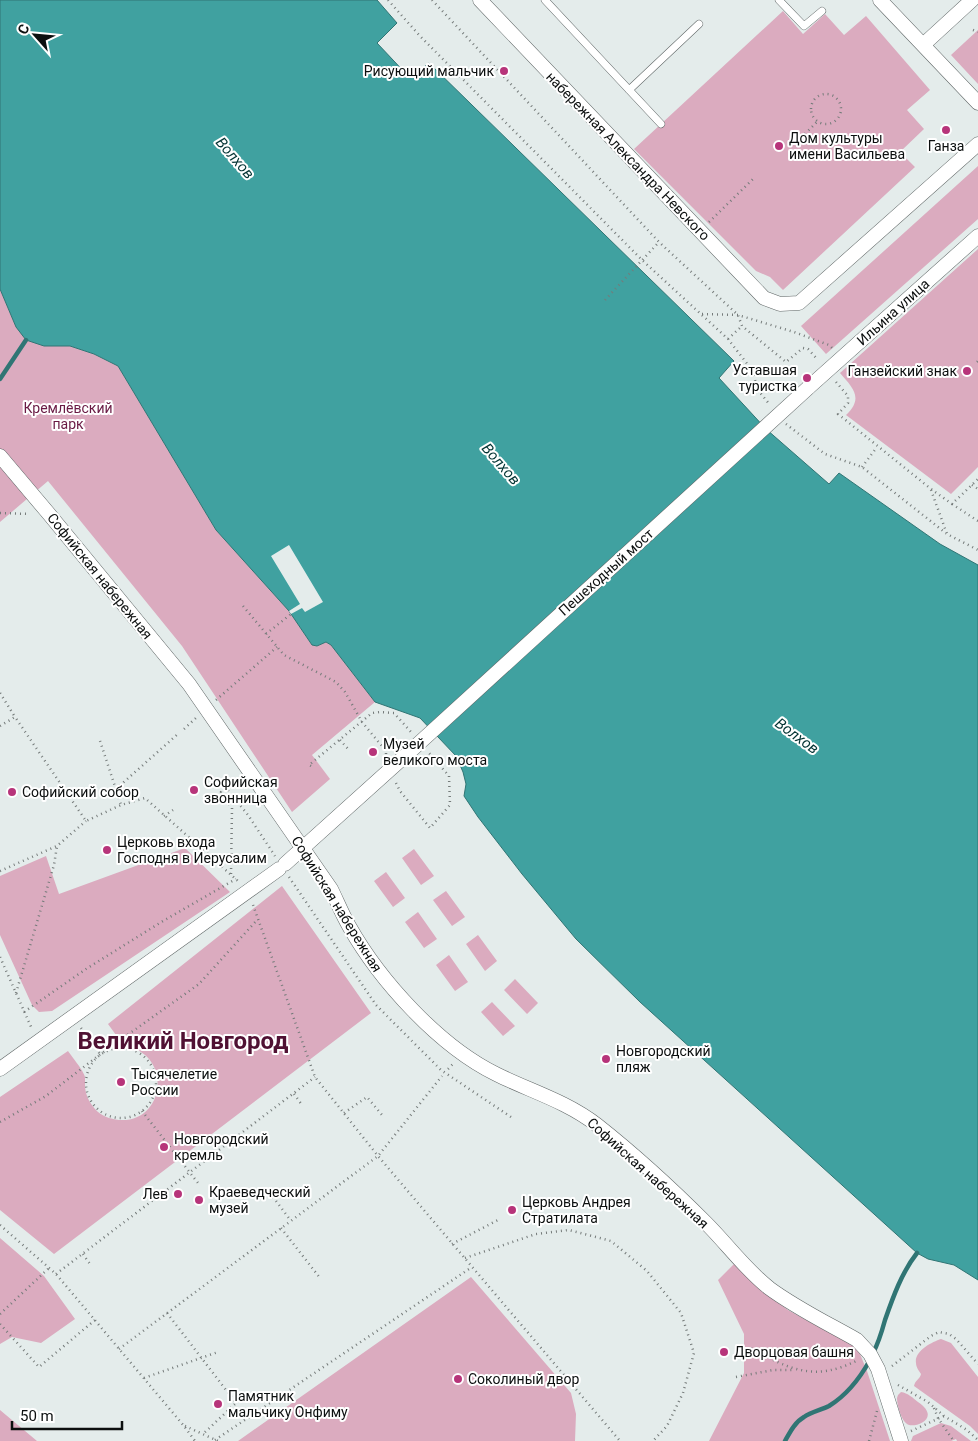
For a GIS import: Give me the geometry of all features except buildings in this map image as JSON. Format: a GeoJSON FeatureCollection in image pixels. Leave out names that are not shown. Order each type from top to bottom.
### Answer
{"type":"FeatureCollection","features":[{"type":"Feature","properties":{"kind":"street","name":"набережная Александра Невского"},"geometry":{"type":"LineString","coordinates":[[480,0],[764,298],[780,304],[799,302],[978,144]]}},
{"type":"Feature","properties":{"kind":"street"},"geometry":{"type":"LineString","coordinates":[[880,0],[978,103]]}},
{"type":"Feature","properties":{"kind":"street"},"geometry":{"type":"LineString","coordinates":[[923,45],[972,0]]}},
{"type":"Feature","properties":{"kind":"street","name":"Ильина улица"},"geometry":{"type":"LineString","coordinates":[[808,388],[978,236]]}},
{"type":"Feature","properties":{"kind":"street","name":"Пешеходный мост"},"geometry":{"type":"LineString","coordinates":[[0,1069],[249,891],[304,849],[808,388]]}},
{"type":"Feature","properties":{"kind":"street","name":"Софийская набережная"},"geometry":{"type":"LineString","coordinates":[[0,456],[189,684],[331,889],[348,926],[365,953],[406,1004],[462,1054],[495,1074],[549,1096],[572,1108],[596,1124],[667,1186],[768,1287],[864,1346],[879,1372],[900,1438]]}},
{"type":"Feature","properties":{"kind":"lane"},"geometry":{"type":"LineString","coordinates":[[545,0],[661,124]]}},
{"type":"Feature","properties":{"kind":"lane"},"geometry":{"type":"LineString","coordinates":[[779,0],[804,26],[822,11]]}},
{"type":"Feature","properties":{"kind":"lane"},"geometry":{"type":"LineString","coordinates":[[628,90],[699,24]]}},
{"type":"Feature","properties":{"kind":"path"},"geometry":{"type":"LineString","coordinates":[[388,0],[419,36],[642,260],[728,339],[752,370],[758,390],[774,410]]}},
{"type":"Feature","properties":{"kind":"path"},"geometry":{"type":"LineString","coordinates":[[432,0],[659,242],[738,315],[742,326],[786,362],[803,348],[808,349],[817,358]]}},
{"type":"Feature","properties":{"kind":"path"},"geometry":{"type":"LineString","coordinates":[[973,30],[978,32]]}},
{"type":"Feature","properties":{"kind":"path"},"geometry":{"type":"LineString","coordinates":[[826,94],[836,98],[840,104],[840,114],[830,124],[822,123],[813,116],[813,104],[817,98],[826,94]]}},
{"type":"Feature","properties":{"kind":"path"},"geometry":{"type":"LineString","coordinates":[[805,134],[817,122]]}},
{"type":"Feature","properties":{"kind":"path"},"geometry":{"type":"LineString","coordinates":[[700,232],[754,178]]}},
{"type":"Feature","properties":{"kind":"path"},"geometry":{"type":"LineString","coordinates":[[605,300],[659,242]]}},
{"type":"Feature","properties":{"kind":"path"},"geometry":{"type":"LineString","coordinates":[[702,314],[738,315],[829,345],[844,356]]}},
{"type":"Feature","properties":{"kind":"path"},"geometry":{"type":"LineString","coordinates":[[728,339],[742,326]]}},
{"type":"Feature","properties":{"kind":"path"},"geometry":{"type":"LineString","coordinates":[[838,384],[848,396],[848,403],[838,414],[931,489],[978,521]]}},
{"type":"Feature","properties":{"kind":"path"},"geometry":{"type":"LineString","coordinates":[[785,423],[825,454],[862,468],[947,534],[978,550]]}},
{"type":"Feature","properties":{"kind":"path"},"geometry":{"type":"LineString","coordinates":[[862,468],[878,447]]}},
{"type":"Feature","properties":{"kind":"path"},"geometry":{"type":"LineString","coordinates":[[952,504],[978,479]]}},
{"type":"Feature","properties":{"kind":"path"},"geometry":{"type":"LineString","coordinates":[[972,485],[978,489]]}},
{"type":"Feature","properties":{"kind":"path"},"geometry":{"type":"LineString","coordinates":[[931,489],[947,534]]}},
{"type":"Feature","properties":{"kind":"path"},"geometry":{"type":"LineString","coordinates":[[0,512],[50,514]]}},
{"type":"Feature","properties":{"kind":"path"},"geometry":{"type":"LineString","coordinates":[[243,606],[284,655],[336,682],[345,692],[362,722],[386,751]]}},
{"type":"Feature","properties":{"kind":"path"},"geometry":{"type":"LineString","coordinates":[[266,634],[292,614]]}},
{"type":"Feature","properties":{"kind":"path"},"geometry":{"type":"LineString","coordinates":[[206,709],[277,647]]}},
{"type":"Feature","properties":{"kind":"path"},"geometry":{"type":"LineString","coordinates":[[0,692],[86,821]]}},
{"type":"Feature","properties":{"kind":"path"},"geometry":{"type":"LineString","coordinates":[[0,726],[15,717]]}},
{"type":"Feature","properties":{"kind":"path"},"geometry":{"type":"LineString","coordinates":[[311,766],[309,765],[362,722]]}},
{"type":"Feature","properties":{"kind":"path"},"geometry":{"type":"LineString","coordinates":[[116,789],[179,733]]}},
{"type":"Feature","properties":{"kind":"path"},"geometry":{"type":"LineString","coordinates":[[340,740],[349,750]]}},
{"type":"Feature","properties":{"kind":"path"},"geometry":{"type":"LineString","coordinates":[[100,741],[121,805]]}},
{"type":"Feature","properties":{"kind":"path"},"geometry":{"type":"LineString","coordinates":[[400,791],[430,828]]}},
{"type":"Feature","properties":{"kind":"path"},"geometry":{"type":"LineString","coordinates":[[221,792],[232,808],[231,874]]}},
{"type":"Feature","properties":{"kind":"path"},"geometry":{"type":"LineString","coordinates":[[0,870],[56,846],[86,821],[121,805],[145,798],[231,874],[249,891],[315,1077],[378,1156],[620,1441]]}},
{"type":"Feature","properties":{"kind":"path"},"geometry":{"type":"LineString","coordinates":[[164,816],[173,810]]}},
{"type":"Feature","properties":{"kind":"path"},"geometry":{"type":"LineString","coordinates":[[16,993],[54,865],[56,846]]}},
{"type":"Feature","properties":{"kind":"path"},"geometry":{"type":"LineString","coordinates":[[24,1012],[86,969],[163,921],[236,879]]}},
{"type":"Feature","properties":{"kind":"path"},"geometry":{"type":"LineString","coordinates":[[0,1122],[46,1096],[99,1055],[199,984],[258,920]]}},
{"type":"Feature","properties":{"kind":"path"},"geometry":{"type":"LineString","coordinates":[[0,957],[38,1042]]}},
{"type":"Feature","properties":{"kind":"path"},"geometry":{"type":"LineString","coordinates":[[73,1017],[99,1055]]}},
{"type":"Feature","properties":{"kind":"path"},"geometry":{"type":"LineString","coordinates":[[125,1048],[135,1051],[149,1061],[154,1071],[156,1087],[153,1098],[147,1107],[132,1116],[120,1118],[102,1113],[94,1105],[88,1094],[86,1076],[91,1065],[99,1055],[108,1050],[125,1048]]}},
{"type":"Feature","properties":{"kind":"path"},"geometry":{"type":"LineString","coordinates":[[119,1349],[378,1156],[442,1076]]}},
{"type":"Feature","properties":{"kind":"path"},"geometry":{"type":"LineString","coordinates":[[56,1274],[315,1077]]}},
{"type":"Feature","properties":{"kind":"path"},"geometry":{"type":"LineString","coordinates":[[294,1094],[302,1105]]}},
{"type":"Feature","properties":{"kind":"path"},"geometry":{"type":"LineString","coordinates":[[344,1113],[367,1096],[382,1115]]}},
{"type":"Feature","properties":{"kind":"path"},"geometry":{"type":"LineString","coordinates":[[142,1111],[198,1183]]}},
{"type":"Feature","properties":{"kind":"path"},"geometry":{"type":"LineString","coordinates":[[273,1198],[291,1221]]}},
{"type":"Feature","properties":{"kind":"path"},"geometry":{"type":"LineString","coordinates":[[452,1244],[498,1220]]}},
{"type":"Feature","properties":{"kind":"path"},"geometry":{"type":"LineString","coordinates":[[0,1225],[56,1274],[195,1441]]}},
{"type":"Feature","properties":{"kind":"path"},"geometry":{"type":"LineString","coordinates":[[0,1231],[4,1228]]}},
{"type":"Feature","properties":{"kind":"path"},"geometry":{"type":"LineString","coordinates":[[281,1228],[320,1278]]}},
{"type":"Feature","properties":{"kind":"path"},"geometry":{"type":"LineString","coordinates":[[465,1258],[536,1234],[569,1230],[611,1241],[647,1270],[681,1313],[694,1353],[684,1393],[667,1426],[653,1441]]}},
{"type":"Feature","properties":{"kind":"path"},"geometry":{"type":"LineString","coordinates":[[83,1254],[90,1264]]}},
{"type":"Feature","properties":{"kind":"path"},"geometry":{"type":"LineString","coordinates":[[184,1426],[217,1440],[472,1267]]}},
{"type":"Feature","properties":{"kind":"path"},"geometry":{"type":"LineString","coordinates":[[0,1314],[49,1268]]}},
{"type":"Feature","properties":{"kind":"path"},"geometry":{"type":"LineString","coordinates":[[167,1313],[236,1403],[203,1434]]}},
{"type":"Feature","properties":{"kind":"path"},"geometry":{"type":"LineString","coordinates":[[39,1367],[95,1320]]}},
{"type":"Feature","properties":{"kind":"path"},"geometry":{"type":"LineString","coordinates":[[0,1324],[42,1370]]}},
{"type":"Feature","properties":{"kind":"path"},"geometry":{"type":"LineString","coordinates":[[978,1364],[956,1338],[939,1332],[879,1372],[928,1402],[978,1440]]}},
{"type":"Feature","properties":{"kind":"path"},"geometry":{"type":"LineString","coordinates":[[751,1348],[771,1360],[794,1370]]}},
{"type":"Feature","properties":{"kind":"path"},"geometry":{"type":"LineString","coordinates":[[144,1378],[218,1352]]}},
{"type":"Feature","properties":{"kind":"path"},"geometry":{"type":"LineString","coordinates":[[736,1377],[773,1370],[817,1372],[832,1370],[870,1354]]}},
{"type":"Feature","properties":{"kind":"path"},"geometry":{"type":"LineString","coordinates":[[934,1407],[938,1418],[953,1440]]}},
{"type":"Feature","properties":{"kind":"path"},"geometry":{"type":"LineString","coordinates":[[900,1438],[944,1416]]}},
{"type":"Feature","properties":{"kind":"green space"},"geometry":{"type":"Polygon","coordinates":[[[783,11],[803,34],[825,14],[844,35],[866,16],[930,90],[907,110],[924,129],[900,152],[915,167],[783,290],[770,277],[756,271],[634,149],[783,11]]]}},
{"type":"Feature","properties":{"kind":"green space"},"geometry":{"type":"Polygon","coordinates":[[[978,30],[978,84],[951,55],[978,30]]]}},
{"type":"Feature","properties":{"kind":"green space"},"geometry":{"type":"Polygon","coordinates":[[[978,166],[978,219],[826,354],[801,326],[978,166]]]}},
{"type":"Feature","properties":{"kind":"green space"},"geometry":{"type":"Polygon","coordinates":[[[978,249],[978,467],[951,494],[846,415],[854,403],[855,393],[840,373],[978,249]]]}},
{"type":"Feature","properties":{"kind":"green space","name":"Кремлёвский парк"},"geometry":{"type":"Polygon","coordinates":[[[0,289],[16,327],[44,346],[70,346],[94,354],[118,366],[216,530],[289,611],[312,645],[317,646],[326,642],[331,645],[375,702],[312,755],[330,779],[292,812],[182,646],[48,481],[0,522],[0,289]]]}},
{"type":"Feature","properties":{"kind":"green space"},"geometry":{"type":"Polygon","coordinates":[[[185,848],[230,892],[52,1011],[39,1012],[32,1005],[0,935],[0,876],[46,856],[59,894],[185,848]]]}},
{"type":"Feature","properties":{"kind":"green space"},"geometry":{"type":"Polygon","coordinates":[[[414,849],[434,876],[421,885],[402,858],[414,849]]]}},
{"type":"Feature","properties":{"kind":"green space"},"geometry":{"type":"Polygon","coordinates":[[[386,872],[405,898],[393,907],[374,881],[386,872]]]}},
{"type":"Feature","properties":{"kind":"green space"},"geometry":{"type":"Polygon","coordinates":[[[282,886],[371,1013],[54,1254],[0,1210],[0,1097],[68,1051],[84,1074],[89,1101],[100,1114],[119,1120],[135,1118],[146,1111],[154,1100],[158,1087],[156,1073],[150,1061],[140,1051],[124,1046],[108,1024],[282,886]]]}},
{"type":"Feature","properties":{"kind":"green space"},"geometry":{"type":"Polygon","coordinates":[[[446,891],[465,917],[452,926],[433,900],[446,891]]]}},
{"type":"Feature","properties":{"kind":"green space"},"geometry":{"type":"Polygon","coordinates":[[[418,912],[437,939],[424,948],[405,922],[418,912]]]}},
{"type":"Feature","properties":{"kind":"green space"},"geometry":{"type":"Polygon","coordinates":[[[478,935],[497,961],[485,971],[466,944],[478,935]]]}},
{"type":"Feature","properties":{"kind":"green space"},"geometry":{"type":"Polygon","coordinates":[[[449,955],[468,982],[455,991],[436,965],[449,955]]]}},
{"type":"Feature","properties":{"kind":"green space"},"geometry":{"type":"Polygon","coordinates":[[[515,979],[538,1003],[527,1014],[504,990],[515,979]]]}},
{"type":"Feature","properties":{"kind":"green space"},"geometry":{"type":"Polygon","coordinates":[[[492,1002],[515,1026],[503,1036],[481,1012],[492,1002]]]}},
{"type":"Feature","properties":{"kind":"green space"},"geometry":{"type":"Polygon","coordinates":[[[0,1238],[44,1276],[75,1319],[41,1343],[12,1337],[0,1344],[0,1238]]]}},
{"type":"Feature","properties":{"kind":"green space"},"geometry":{"type":"Polygon","coordinates":[[[734,1264],[763,1291],[788,1310],[852,1345],[860,1354],[890,1441],[709,1441],[744,1373],[744,1334],[718,1280],[734,1264]]]}},
{"type":"Feature","properties":{"kind":"green space"},"geometry":{"type":"Polygon","coordinates":[[[471,1277],[571,1393],[576,1414],[575,1441],[238,1441],[471,1277]]]}},
{"type":"Feature","properties":{"kind":"green space"},"geometry":{"type":"Polygon","coordinates":[[[941,1339],[951,1343],[978,1377],[978,1434],[970,1426],[914,1386],[921,1374],[916,1364],[918,1355],[929,1345],[941,1339]]]}},
{"type":"Feature","properties":{"kind":"green space"},"geometry":{"type":"Polygon","coordinates":[[[901,1392],[910,1396],[925,1408],[928,1413],[927,1418],[920,1424],[910,1425],[903,1419],[897,1401],[898,1395],[901,1392]]]}},
{"type":"Feature","properties":{"kind":"green space"},"geometry":{"type":"Polygon","coordinates":[[[0,1410],[37,1441],[0,1441],[0,1410]]]}},
{"type":"Feature","properties":{"kind":"green space"},"geometry":{"type":"Polygon","coordinates":[[[941,1423],[951,1426],[971,1441],[957,1441],[956,1439],[951,1441],[911,1441],[913,1436],[941,1423]]]}},
{"type":"Feature","properties":{"kind":"water","name":"Волхов"},"geometry":{"type":"Polygon","coordinates":[[[0,0],[377,0],[397,23],[377,43],[410,78],[429,63],[734,361],[719,378],[766,429],[829,484],[839,473],[940,544],[978,565],[978,1280],[954,1265],[928,1259],[917,1253],[640,1002],[576,939],[522,874],[464,796],[466,784],[456,756],[420,718],[375,702],[331,645],[326,642],[317,646],[312,645],[289,611],[216,530],[118,366],[94,354],[70,346],[44,346],[26,340],[16,327],[0,289],[0,0]]]}},
{"type":"Feature","properties":{"kind":"pier"},"geometry":{"type":"Polygon","coordinates":[[[289,545],[323,602],[305,612],[302,608],[291,614],[289,611],[300,604],[271,556],[289,545]]]}},
{"type":"Feature","properties":{"kind":"waterway"},"geometry":{"type":"LineString","coordinates":[[0,379],[26,340]]}},
{"type":"Feature","properties":{"kind":"waterway"},"geometry":{"type":"LineString","coordinates":[[873,1353],[898,1285],[917,1253]]}},
{"type":"Feature","properties":{"kind":"waterway"},"geometry":{"type":"LineString","coordinates":[[785,1441],[801,1419],[836,1402],[857,1380],[870,1360]]}},
{"type":"Feature","properties":{"kind":"place","name":"Рисующий мальчик"},"geometry":{"type":"Point","coordinates":[504,71]}},
{"type":"Feature","properties":{"kind":"place","name":"Ганза"},"geometry":{"type":"Point","coordinates":[946,130]}},
{"type":"Feature","properties":{"kind":"place","name":"Дом культуры имени Васильева"},"geometry":{"type":"Point","coordinates":[779,146]}},
{"type":"Feature","properties":{"kind":"place","name":"Ганзейский знак"},"geometry":{"type":"Point","coordinates":[967,371]}},
{"type":"Feature","properties":{"kind":"place","name":"Уставшая туристка"},"geometry":{"type":"Point","coordinates":[807,378]}},
{"type":"Feature","properties":{"kind":"place","name":"Музей великого моста"},"geometry":{"type":"Point","coordinates":[373,752]}},
{"type":"Feature","properties":{"kind":"place","name":"Софийская звонница"},"geometry":{"type":"Point","coordinates":[194,790]}},
{"type":"Feature","properties":{"kind":"place","name":"Софийский собор"},"geometry":{"type":"Point","coordinates":[12,792]}},
{"type":"Feature","properties":{"kind":"place","name":"Церковь входа Господня в Иерусалим"},"geometry":{"type":"Point","coordinates":[107,850]}},
{"type":"Feature","properties":{"kind":"place","name":"Новгородский пляж"},"geometry":{"type":"Point","coordinates":[606,1059]}},
{"type":"Feature","properties":{"kind":"place","name":"Тысячелетие России"},"geometry":{"type":"Point","coordinates":[121,1082]}},
{"type":"Feature","properties":{"kind":"place","name":"Новгородский кремль"},"geometry":{"type":"Point","coordinates":[164,1147]}},
{"type":"Feature","properties":{"kind":"place","name":"Лев"},"geometry":{"type":"Point","coordinates":[178,1194]}},
{"type":"Feature","properties":{"kind":"place","name":"Краеведческий музей"},"geometry":{"type":"Point","coordinates":[199,1200]}},
{"type":"Feature","properties":{"kind":"place","name":"Церковь Андрея Стратилата"},"geometry":{"type":"Point","coordinates":[512,1210]}},
{"type":"Feature","properties":{"kind":"place","name":"Дворцовая башня"},"geometry":{"type":"Point","coordinates":[724,1352]}},
{"type":"Feature","properties":{"kind":"place","name":"Соколиный двор"},"geometry":{"type":"Point","coordinates":[458,1379]}},
{"type":"Feature","properties":{"kind":"place","name":"Памятник мальчику Онфиму"},"geometry":{"type":"Point","coordinates":[218,1404]}},
{"type":"Feature","properties":{"kind":"district","name":"Великий Новгород"},"geometry":{"type":"Point","coordinates":[183,1041]}}]}
